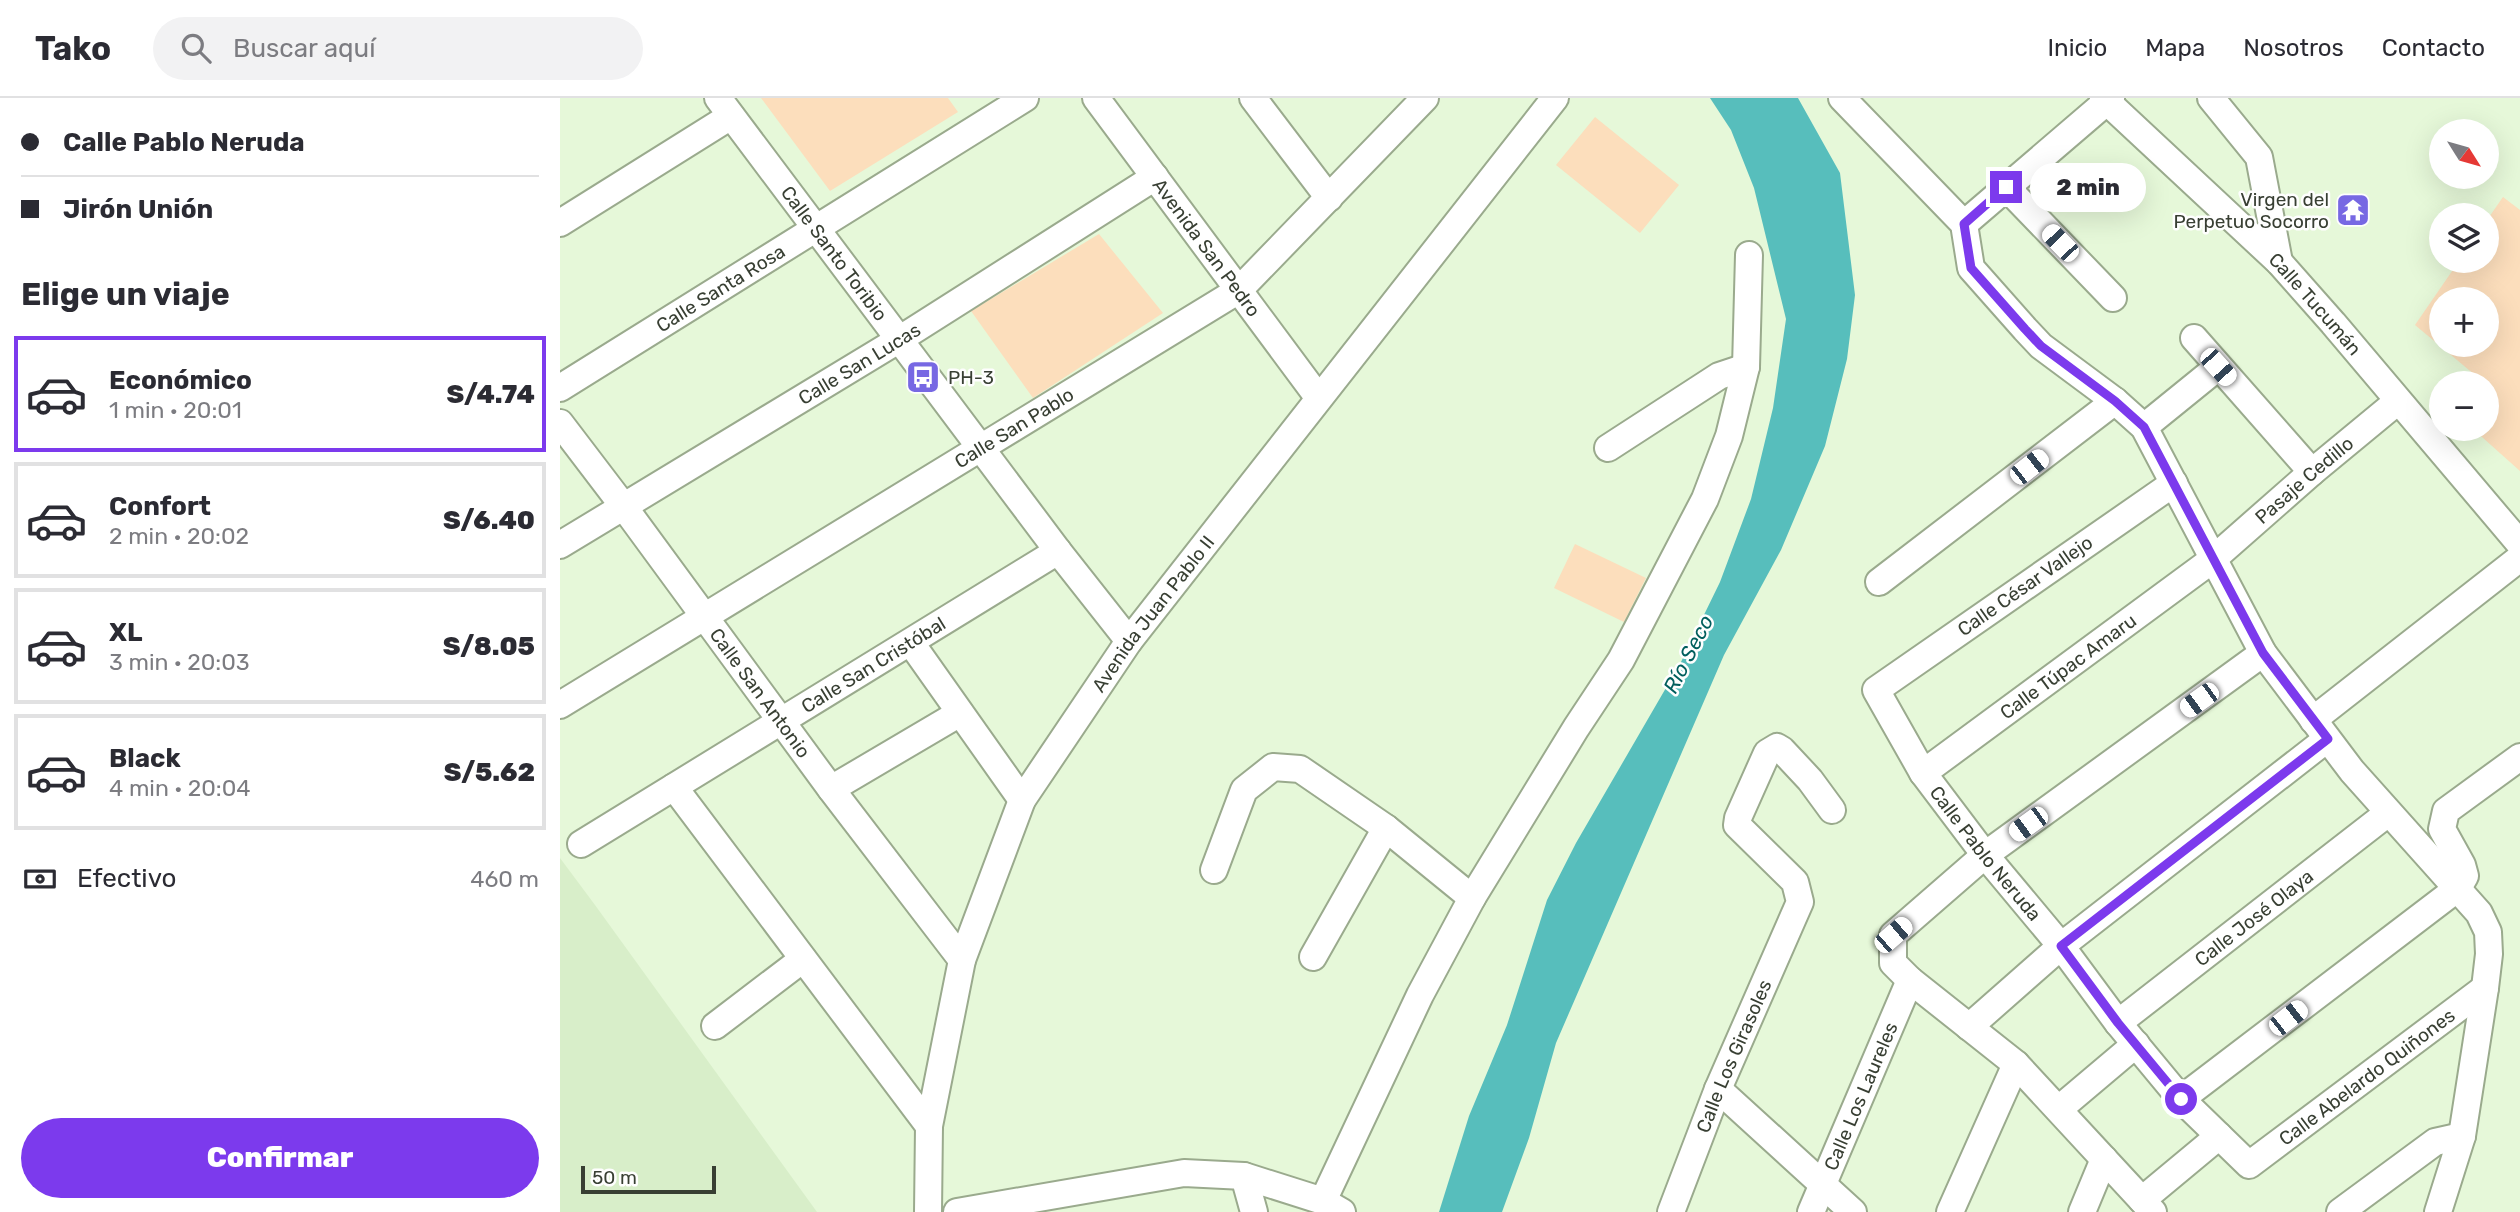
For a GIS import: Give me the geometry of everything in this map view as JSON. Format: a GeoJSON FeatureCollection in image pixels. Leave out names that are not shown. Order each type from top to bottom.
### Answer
{"type":"FeatureCollection","features":[{"type":"Feature","properties":{"kind":"street","name":"Calle Santa Rosa"},"geometry":{"type":"LineString","coordinates":[[560,388],[817,229],[988,107],[1025,98]]}},
{"type":"Feature","properties":{"kind":"street","name":"Avenida San Pedro"},"geometry":{"type":"LineString","coordinates":[[1096,98],[1318,397]]}},
{"type":"Feature","properties":{"kind":"street"},"geometry":{"type":"LineString","coordinates":[[1253,98],[1329,198]]}},
{"type":"Feature","properties":{"kind":"street","name":"Calle San Pablo"},"geometry":{"type":"LineString","coordinates":[[560,705],[1239,290],[1425,98]]}},
{"type":"Feature","properties":{"kind":"street","name":"Avenida Juan Pablo II"},"geometry":{"type":"LineString","coordinates":[[928,1212],[929,1126],[962,960],[1022,800],[1129,641],[1555,98]]}},
{"type":"Feature","properties":{"kind":"street"},"geometry":{"type":"LineString","coordinates":[[1842,98],[1964,224],[1971,268],[2041,346],[2115,401],[2144,427],[2263,653],[2388,813],[2479,913],[2488,932],[2489,954],[2485,988],[2462,1136],[2438,1212]]}},
{"type":"Feature","properties":{"kind":"street"},"geometry":{"type":"LineString","coordinates":[[2211,98],[2259,157],[2279,262]]}},
{"type":"Feature","properties":{"kind":"street"},"geometry":{"type":"LineString","coordinates":[[1964,224],[2107,99]]}},
{"type":"Feature","properties":{"kind":"street","name":"Calle Tucumán"},"geometry":{"type":"LineString","coordinates":[[2107,99],[2279,262],[2520,544]]}},
{"type":"Feature","properties":{"kind":"street"},"geometry":{"type":"LineString","coordinates":[[560,223],[725,107]]}},
{"type":"Feature","properties":{"kind":"street","name":"Calle Santo Toribio"},"geometry":{"type":"LineString","coordinates":[[725,107],[1058,551],[1129,641]]}},
{"type":"Feature","properties":{"kind":"street","name":"Calle San Lucas"},"geometry":{"type":"LineString","coordinates":[[560,545],[900,339],[1155,177]]}},
{"type":"Feature","properties":{"kind":"street"},"geometry":{"type":"LineString","coordinates":[[2006,187],[2113,298]]}},
{"type":"Feature","properties":{"kind":"street"},"geometry":{"type":"LineString","coordinates":[[957,1212],[1184,1173],[1244,1176],[1333,1207],[1420,995],[1472,898],[1621,660],[1699,511],[1729,436],[1746,367],[1749,255]]}},
{"type":"Feature","properties":{"kind":"street"},"geometry":{"type":"LineString","coordinates":[[2194,338],[2312,472]]}},
{"type":"Feature","properties":{"kind":"street"},"geometry":{"type":"LineString","coordinates":[[1608,448],[1719,376],[1746,367]]}},
{"type":"Feature","properties":{"kind":"street"},"geometry":{"type":"LineString","coordinates":[[2144,427],[2218,367]]}},
{"type":"Feature","properties":{"kind":"street"},"geometry":{"type":"LineString","coordinates":[[1879,582],[2115,401]]}},
{"type":"Feature","properties":{"kind":"street","name":"Pasaje Cedillo"},"geometry":{"type":"LineString","coordinates":[[2212,560],[2398,401]]}},
{"type":"Feature","properties":{"kind":"street","name":"Calle San Antonio"},"geometry":{"type":"LineString","coordinates":[[560,423],[831,789],[962,960]]}},
{"type":"Feature","properties":{"kind":"street","name":"Calle César Vallejo"},"geometry":{"type":"LineString","coordinates":[[1876,690],[2174,483]]}},
{"type":"Feature","properties":{"kind":"street","name":"Calle San Cristóbal"},"geometry":{"type":"LineString","coordinates":[[581,844],[1058,551]]}},
{"type":"Feature","properties":{"kind":"street"},"geometry":{"type":"LineString","coordinates":[[1969,1027],[2520,558]]}},
{"type":"Feature","properties":{"kind":"street","name":"Calle Túpac Amaru"},"geometry":{"type":"LineString","coordinates":[[1923,773],[2212,560]]}},
{"type":"Feature","properties":{"kind":"street"},"geometry":{"type":"LineString","coordinates":[[911,643],[1022,800]]}},
{"type":"Feature","properties":{"kind":"street"},"geometry":{"type":"LineString","coordinates":[[2219,1136],[2147,1206],[2016,1064],[1910,980],[1893,963],[1893,935],[1985,855],[2263,653]]}},
{"type":"Feature","properties":{"kind":"street","name":"Calle Pablo Neruda"},"geometry":{"type":"LineString","coordinates":[[1876,690],[1923,773],[1985,855],[2061,946],[2118,1023],[2181,1099],[2249,1165]]}},
{"type":"Feature","properties":{"kind":"street"},"geometry":{"type":"LineString","coordinates":[[831,789],[961,713]]}},
{"type":"Feature","properties":{"kind":"street","name":"Calle Los Girasoles"},"geometry":{"type":"LineString","coordinates":[[1671,1212],[1718,1089],[1800,902],[1795,882],[1737,825],[1767,753],[1777,747],[1782,750],[1810,780],[1832,810]]}},
{"type":"Feature","properties":{"kind":"street"},"geometry":{"type":"LineString","coordinates":[[2181,1099],[2458,888],[2465,876],[2462,865],[2442,830],[2446,811],[2520,757]]}},
{"type":"Feature","properties":{"kind":"street"},"geometry":{"type":"LineString","coordinates":[[1213,870],[1244,790],[1273,766],[1300,769],[1386,828],[1472,898]]}},
{"type":"Feature","properties":{"kind":"street"},"geometry":{"type":"LineString","coordinates":[[674,787],[929,1126]]}},
{"type":"Feature","properties":{"kind":"street","name":"Calle José Olaya"},"geometry":{"type":"LineString","coordinates":[[2118,1023],[2388,813]]}},
{"type":"Feature","properties":{"kind":"street"},"geometry":{"type":"LineString","coordinates":[[1313,957],[1386,828]]}},
{"type":"Feature","properties":{"kind":"street"},"geometry":{"type":"LineString","coordinates":[[715,1026],[803,960]]}},
{"type":"Feature","properties":{"kind":"street","name":"Calle Los Laureles"},"geometry":{"type":"LineString","coordinates":[[1811,1212],[1910,980]]}},
{"type":"Feature","properties":{"kind":"street","name":"Calle Abelardo Quiñones"},"geometry":{"type":"LineString","coordinates":[[2249,1165],[2485,988]]}},
{"type":"Feature","properties":{"kind":"street"},"geometry":{"type":"LineString","coordinates":[[2059,1109],[2136,1044]]}},
{"type":"Feature","properties":{"kind":"street"},"geometry":{"type":"LineString","coordinates":[[1950,1212],[2016,1064]]}},
{"type":"Feature","properties":{"kind":"street"},"geometry":{"type":"LineString","coordinates":[[1718,1089],[1853,1212]]}},
{"type":"Feature","properties":{"kind":"street"},"geometry":{"type":"LineString","coordinates":[[2340,1212],[2435,1142],[2462,1136]]}},
{"type":"Feature","properties":{"kind":"street"},"geometry":{"type":"LineString","coordinates":[[2082,1212],[2104,1159]]}},
{"type":"Feature","properties":{"kind":"street"},"geometry":{"type":"LineString","coordinates":[[1244,1176],[1254,1212]]}},
{"type":"Feature","properties":{"kind":"shaded area"},"geometry":{"type":"Polygon","coordinates":[[[761,98],[948,98],[958,112],[830,191],[761,98]]]}},
{"type":"Feature","properties":{"kind":"shaded area"},"geometry":{"type":"Polygon","coordinates":[[[1595,117],[1679,185],[1640,233],[1556,165],[1595,117]]]}},
{"type":"Feature","properties":{"kind":"shaded area"},"geometry":{"type":"Polygon","coordinates":[[[2503,197],[2520,210],[2520,471],[2486,441],[2499,441],[2499,371],[2470,371],[2453,357],[2499,357],[2499,287],[2441,287],[2451,273],[2499,273],[2499,203],[2503,197]]]}},
{"type":"Feature","properties":{"kind":"shaded area"},"geometry":{"type":"Polygon","coordinates":[[[1099,234],[1163,313],[1033,398],[971,311],[1099,234]]]}},
{"type":"Feature","properties":{"kind":"shaded area"},"geometry":{"type":"Polygon","coordinates":[[[2429,305],[2429,337],[2415,325],[2429,305]]]}},
{"type":"Feature","properties":{"kind":"shaded area"},"geometry":{"type":"Polygon","coordinates":[[[1575,544],[1646,578],[1624,622],[1554,588],[1575,544]]]}},
{"type":"Feature","properties":{"kind":"shaded area"},"geometry":{"type":"Polygon","coordinates":[[[560,858],[595,905],[817,1212],[560,1212],[560,858]]]}},
{"type":"Feature","properties":{"kind":"water","name":"Río Seco"},"geometry":{"type":"Polygon","coordinates":[[[1710,98],[1798,98],[1840,173],[1855,295],[1847,359],[1825,446],[1781,550],[1724,655],[1556,1043],[1529,1138],[1502,1212],[1439,1212],[1469,1116],[1507,1025],[1547,900],[1576,843],[1681,662],[1720,582],[1751,499],[1773,408],[1786,319],[1754,188],[1731,130],[1710,98]]]}},
{"type":"Feature","properties":{"kind":"place","name":"Virgen del Perpetuo Socorro"},"geometry":{"type":"Point","coordinates":[2353,210]}},
{"type":"Feature","properties":{"kind":"place","name":"PH-3"},"geometry":{"type":"Point","coordinates":[923,377]}},
{"type":"Feature","properties":{"kind":"route"},"geometry":{"type":"LineString","coordinates":[[2006,187],[1964,224],[1971,268],[2041,346],[2115,401],[2144,427],[2263,653],[2328,739],[2061,946],[2118,1023],[2181,1099]]}}]}
